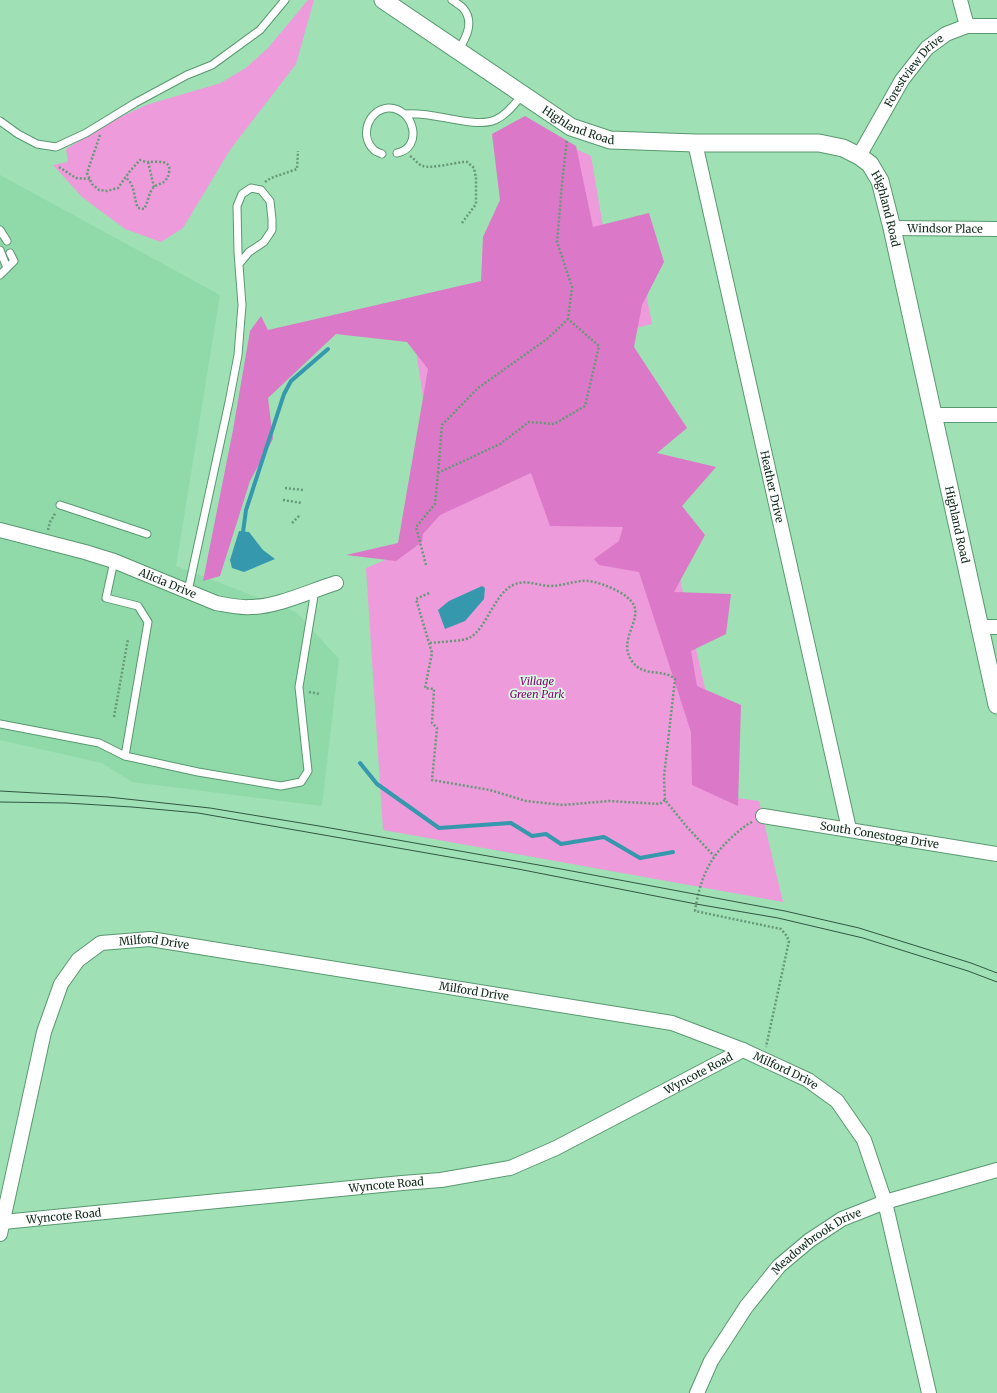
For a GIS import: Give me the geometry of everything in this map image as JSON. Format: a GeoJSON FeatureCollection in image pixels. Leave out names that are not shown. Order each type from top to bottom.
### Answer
{"type":"FeatureCollection","features":[{"type":"Feature","properties":{"kind":"street","name":"Highland Road"},"geometry":{"type":"LineString","coordinates":[[383,0],[570,126],[610,140],[695,143],[819,143],[843,148],[859,156],[870,164],[880,181],[892,228],[997,705]]}},
{"type":"Feature","properties":{"kind":"street"},"geometry":{"type":"LineString","coordinates":[[960,0],[967,26]]}},
{"type":"Feature","properties":{"kind":"street","name":"Forestview Drive"},"geometry":{"type":"LineString","coordinates":[[859,156],[902,80],[927,48],[946,34],[967,26],[997,26]]}},
{"type":"Feature","properties":{"kind":"street","name":"Heather Drive"},"geometry":{"type":"LineString","coordinates":[[695,143],[849,829]]}},
{"type":"Feature","properties":{"kind":"street","name":"Windsor Place"},"geometry":{"type":"LineString","coordinates":[[892,228],[997,229]]}},
{"type":"Feature","properties":{"kind":"street"},"geometry":{"type":"LineString","coordinates":[[933,415],[997,415]]}},
{"type":"Feature","properties":{"kind":"street","name":"Alicia Drive"},"geometry":{"type":"LineString","coordinates":[[0,530],[79,550],[114,561],[216,603],[230,606],[251,607],[269,604],[336,583]]}},
{"type":"Feature","properties":{"kind":"street"},"geometry":{"type":"LineString","coordinates":[[980,627],[997,627]]}},
{"type":"Feature","properties":{"kind":"street","name":"South Conestoga Drive"},"geometry":{"type":"LineString","coordinates":[[763,816],[997,854]]}},
{"type":"Feature","properties":{"kind":"street","name":"Milford Drive"},"geometry":{"type":"LineString","coordinates":[[1,1228],[44,1032],[61,984],[78,960],[101,943],[150,939],[672,1023],[743,1050],[808,1080],[837,1101],[864,1140],[884,1202],[929,1393]]}},
{"type":"Feature","properties":{"kind":"street","name":"Wyncote Road"},"geometry":{"type":"LineString","coordinates":[[1,1228],[386,1184],[441,1180],[510,1168],[556,1148],[743,1050]]}},
{"type":"Feature","properties":{"kind":"street","name":"Meadowbrook Drive"},"geometry":{"type":"LineString","coordinates":[[698,1393],[711,1361],[746,1307],[779,1266],[810,1240],[842,1219],[884,1202],[997,1170]]}},
{"type":"Feature","properties":{"kind":"lane"},"geometry":{"type":"LineString","coordinates":[[0,121],[18,134],[37,144],[56,147],[86,133],[135,103],[186,75],[212,66],[260,30],[285,0]]}},
{"type":"Feature","properties":{"kind":"lane"},"geometry":{"type":"LineString","coordinates":[[452,0],[463,8],[468,18],[469,28],[458,51]]}},
{"type":"Feature","properties":{"kind":"lane"},"geometry":{"type":"LineString","coordinates":[[406,114],[417,113],[483,124],[496,120],[503,115],[523,94]]}},
{"type":"Feature","properties":{"kind":"lane"},"geometry":{"type":"LineString","coordinates":[[382,154],[374,150],[369,143],[366,134],[367,124],[372,116],[379,111],[388,108],[398,110],[406,114],[414,130],[413,140],[408,148],[399,153]]}},
{"type":"Feature","properties":{"kind":"lane"},"geometry":{"type":"LineString","coordinates":[[188,591],[238,355],[242,305],[239,264],[237,206],[242,194],[251,188],[261,190],[270,201],[272,230],[264,242],[249,252],[239,264]]}},
{"type":"Feature","properties":{"kind":"lane"},"geometry":{"type":"LineString","coordinates":[[0,230],[6,241]]}},
{"type":"Feature","properties":{"kind":"lane"},"geometry":{"type":"LineString","coordinates":[[0,250],[7,268]]}},
{"type":"Feature","properties":{"kind":"lane"},"geometry":{"type":"LineString","coordinates":[[0,275],[14,261],[10,253]]}},
{"type":"Feature","properties":{"kind":"lane"},"geometry":{"type":"LineString","coordinates":[[60,505],[147,534]]}},
{"type":"Feature","properties":{"kind":"lane"},"geometry":{"type":"LineString","coordinates":[[114,561],[106,598],[138,606],[148,622],[125,756]]}},
{"type":"Feature","properties":{"kind":"lane"},"geometry":{"type":"LineString","coordinates":[[0,724],[99,743],[125,756],[198,772],[281,786],[301,782],[308,771],[299,687],[315,589]]}},
{"type":"Feature","properties":{"kind":"path"},"geometry":{"type":"LineString","coordinates":[[105,122],[87,173],[92,184],[99,190],[108,191],[118,188],[125,177],[140,160],[148,162],[163,162],[167,164],[170,170],[165,180],[154,187],[144,209],[138,208],[135,202],[132,185],[125,177]]}},
{"type":"Feature","properties":{"kind":"path"},"geometry":{"type":"LineString","coordinates":[[426,565],[416,526],[435,504],[442,425],[478,388],[547,339],[568,318],[572,287],[557,242],[566,144],[570,126]]}},
{"type":"Feature","properties":{"kind":"path"},"geometry":{"type":"LineString","coordinates":[[257,190],[271,178],[297,169],[298,151]]}},
{"type":"Feature","properties":{"kind":"path"},"geometry":{"type":"LineString","coordinates":[[399,153],[415,159],[423,166],[429,167],[467,162],[474,168],[476,178],[476,204],[462,223]]}},
{"type":"Feature","properties":{"kind":"path"},"geometry":{"type":"LineString","coordinates":[[148,162],[154,187]]}},
{"type":"Feature","properties":{"kind":"path"},"geometry":{"type":"LineString","coordinates":[[59,167],[76,178],[90,179]]}},
{"type":"Feature","properties":{"kind":"path"},"geometry":{"type":"LineString","coordinates":[[438,473],[500,444],[529,422],[554,424],[585,406],[599,346],[568,318]]}},
{"type":"Feature","properties":{"kind":"path"},"geometry":{"type":"LineString","coordinates":[[285,488],[303,490]]}},
{"type":"Feature","properties":{"kind":"path"},"geometry":{"type":"LineString","coordinates":[[283,500],[302,503]]}},
{"type":"Feature","properties":{"kind":"path"},"geometry":{"type":"LineString","coordinates":[[292,523],[300,515]]}},
{"type":"Feature","properties":{"kind":"path"},"geometry":{"type":"LineString","coordinates":[[48,532],[50,522]]}},
{"type":"Feature","properties":{"kind":"path"},"geometry":{"type":"LineString","coordinates":[[430,643],[469,638],[476,633],[503,592],[513,585],[523,581],[548,586],[592,581],[618,591],[631,601],[635,607],[636,615],[626,647],[631,661],[638,668],[647,672],[671,675],[675,679],[664,777],[666,800],[687,828],[714,856]]}},
{"type":"Feature","properties":{"kind":"path"},"geometry":{"type":"LineString","coordinates":[[429,593],[416,599],[432,653],[425,688],[434,689],[432,723],[437,728],[432,780],[490,790],[526,801],[563,805],[609,801],[660,804],[666,800]]}},
{"type":"Feature","properties":{"kind":"path"},"geometry":{"type":"LineString","coordinates":[[114,717],[128,639]]}},
{"type":"Feature","properties":{"kind":"path"},"geometry":{"type":"LineString","coordinates":[[309,692],[320,694]]}},
{"type":"Feature","properties":{"kind":"path"},"geometry":{"type":"LineString","coordinates":[[763,816],[746,825],[714,856],[702,877],[695,911],[781,929],[786,935],[788,941],[763,1059]]}},
{"type":"Feature","properties":{"kind":"shaded area"},"geometry":{"type":"Polygon","coordinates":[[[525,116],[576,146],[593,227],[649,213],[664,262],[642,305],[634,347],[687,428],[657,453],[716,467],[682,506],[705,535],[674,592],[731,594],[726,634],[691,651],[697,686],[741,705],[738,806],[692,785],[691,732],[639,572],[599,565],[594,559],[619,541],[623,527],[550,526],[531,473],[440,515],[423,534],[422,542],[396,561],[346,555],[398,543],[428,369],[407,342],[336,334],[268,398],[273,439],[250,481],[220,576],[203,581],[233,430],[250,331],[261,316],[268,330],[481,281],[483,237],[500,200],[492,134],[525,116]]]}},
{"type":"Feature","properties":{"kind":"shaded area"},"geometry":{"type":"Polygon","coordinates":[[[0,175],[220,295],[176,566],[296,612],[339,659],[322,806],[132,782],[102,763],[0,740],[0,175]]]}},
{"type":"Feature","properties":{"kind":"green space"},"geometry":{"type":"Polygon","coordinates":[[[308,0],[314,0],[296,64],[230,150],[183,228],[161,242],[125,229],[82,197],[53,165],[68,162],[66,149],[114,120],[146,105],[221,83],[247,67],[268,48],[308,0]]]}},
{"type":"Feature","properties":{"kind":"green space","name":"Village Green Park"},"geometry":{"type":"Polygon","coordinates":[[[523,125],[591,156],[613,285],[643,277],[652,324],[623,331],[730,797],[759,801],[783,902],[383,830],[366,568],[409,550],[439,503],[413,331],[510,314],[523,125]]]}},
{"type":"Feature","properties":{"kind":"water"},"geometry":{"type":"Polygon","coordinates":[[[239,531],[249,532],[263,550],[275,559],[244,572],[232,568],[230,560],[239,531]]]}},
{"type":"Feature","properties":{"kind":"water"},"geometry":{"type":"Polygon","coordinates":[[[482,586],[485,588],[484,599],[465,621],[445,629],[438,610],[449,601],[482,586]]]}},
{"type":"Feature","properties":{"kind":"waterway"},"geometry":{"type":"LineString","coordinates":[[243,532],[246,510],[284,394],[291,381],[328,349]]}},
{"type":"Feature","properties":{"kind":"waterway"},"geometry":{"type":"LineString","coordinates":[[360,763],[377,784],[439,828],[511,823],[532,836],[546,834],[561,844],[604,837],[640,858],[673,852]]}},
{"type":"Feature","properties":{"kind":"tram line"},"geometry":{"type":"LineString","coordinates":[[0,791],[108,797],[210,808],[561,869],[785,911],[859,928],[971,963],[997,973]]}},
{"type":"Feature","properties":{"kind":"tram line"},"geometry":{"type":"LineString","coordinates":[[0,802],[66,803],[198,813],[518,869],[696,904],[778,918],[863,938],[968,971],[997,982]]}}]}
